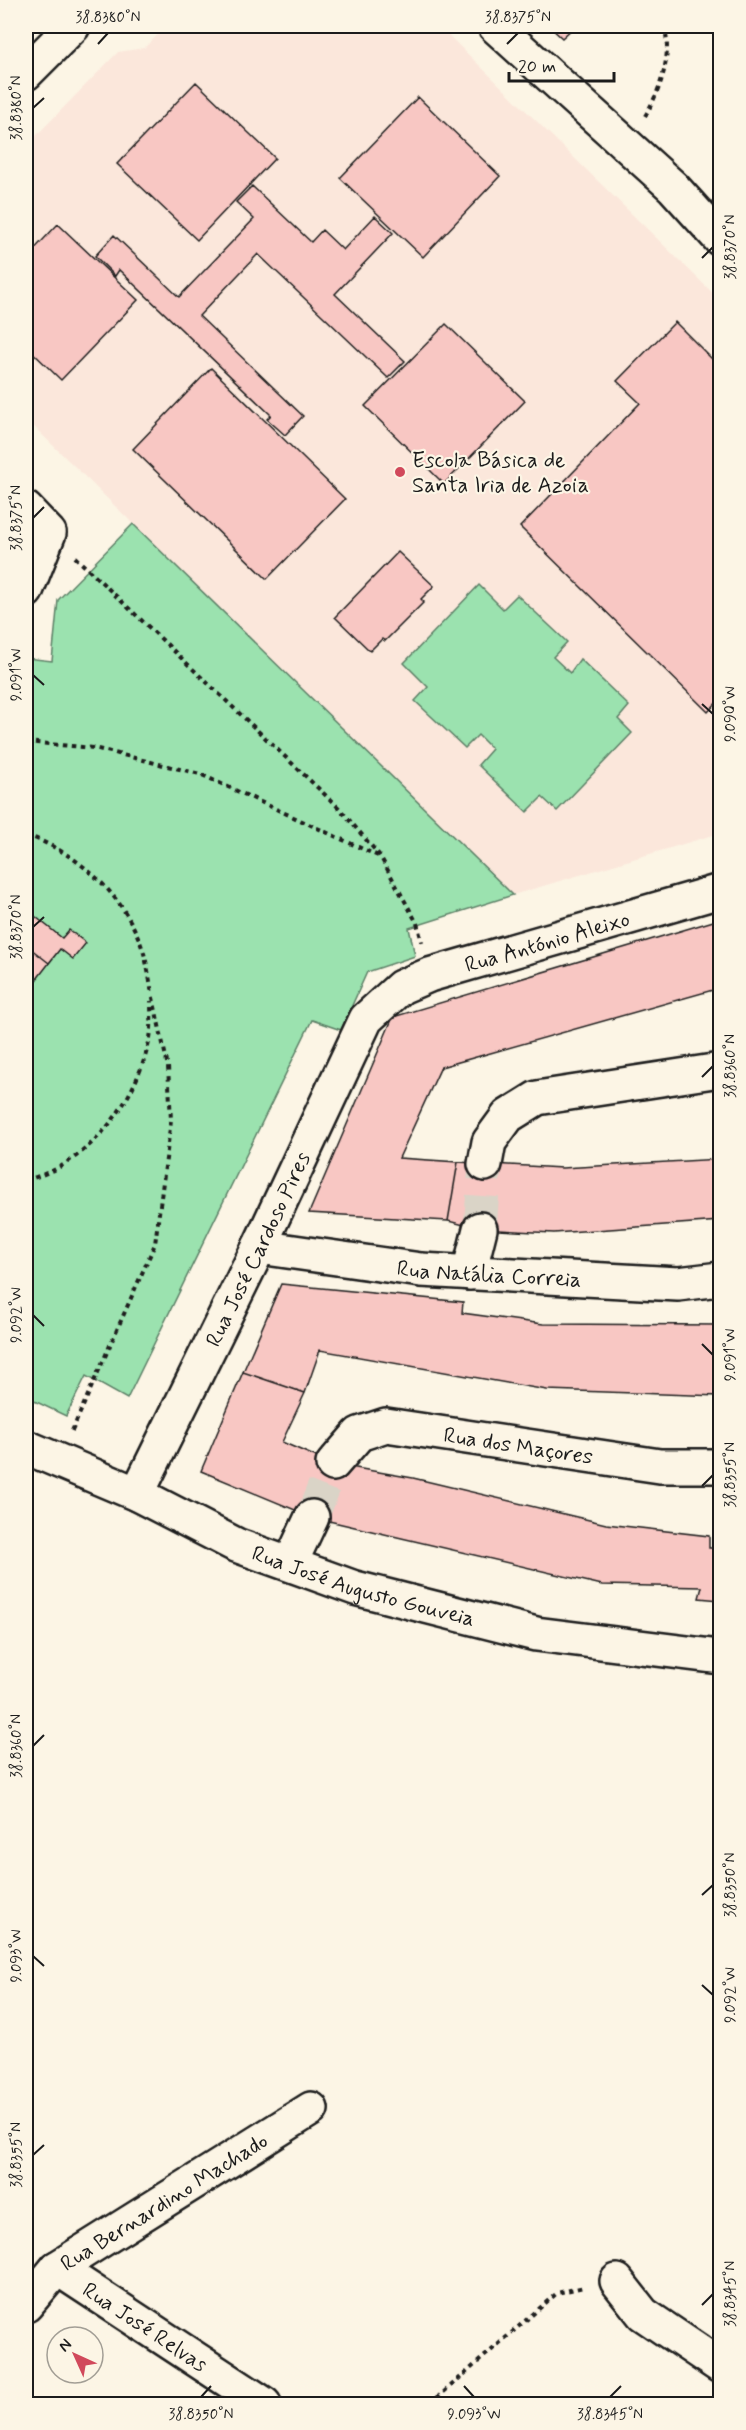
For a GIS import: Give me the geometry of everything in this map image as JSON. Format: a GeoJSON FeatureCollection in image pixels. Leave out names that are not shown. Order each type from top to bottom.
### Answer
{"type":"FeatureCollection","features":[{"type":"Feature","properties":{"kind":"street"},"geometry":{"type":"LineString","coordinates":[[26,73],[73,26]]}},
{"type":"Feature","properties":{"kind":"street"},"geometry":{"type":"LineString","coordinates":[[495,26],[673,187],[720,239]]}},
{"type":"Feature","properties":{"kind":"street"},"geometry":{"type":"LineString","coordinates":[[26,509],[49,533],[26,591]]}},
{"type":"Feature","properties":{"kind":"street","name":"Rua António Aleixo"},"geometry":{"type":"LineString","coordinates":[[379,1006],[401,987],[429,975],[720,891]]}},
{"type":"Feature","properties":{"kind":"street","name":"Rua José Cardoso Pires"},"geometry":{"type":"LineString","coordinates":[[137,1494],[259,1246],[366,1019],[379,1006]]}},
{"type":"Feature","properties":{"kind":"street"},"geometry":{"type":"LineString","coordinates":[[485,1164],[489,1142],[508,1116],[537,1098],[720,1070]]}},
{"type":"Feature","properties":{"kind":"street"},"geometry":{"type":"LineString","coordinates":[[470,1273],[480,1229]]}},
{"type":"Feature","properties":{"kind":"street","name":"Rua Natália Correia"},"geometry":{"type":"LineString","coordinates":[[259,1246],[421,1270],[678,1284],[720,1279]]}},
{"type":"Feature","properties":{"kind":"street","name":"Rua dos Maçores"},"geometry":{"type":"LineString","coordinates":[[333,1464],[359,1434],[386,1425],[660,1466],[720,1466]]}},
{"type":"Feature","properties":{"kind":"street","name":"Rua José Augusto Gouveia"},"geometry":{"type":"LineString","coordinates":[[26,1447],[137,1494],[236,1545],[355,1588],[536,1634],[720,1657]]}},
{"type":"Feature","properties":{"kind":"street"},"geometry":{"type":"LineString","coordinates":[[291,1564],[312,1517]]}},
{"type":"Feature","properties":{"kind":"street","name":"Rua Bernardino Machado"},"geometry":{"type":"LineString","coordinates":[[26,2305],[57,2268],[311,2109]]}},
{"type":"Feature","properties":{"kind":"street","name":"Rua José Relvas"},"geometry":{"type":"LineString","coordinates":[[57,2268],[264,2404]]}},
{"type":"Feature","properties":{"kind":"street"},"geometry":{"type":"LineString","coordinates":[[617,2281],[643,2314],[720,2366]]}},
{"type":"Feature","properties":{"kind":"path"},"geometry":{"type":"LineString","coordinates":[[629,147],[654,101],[663,76],[666,33],[664,26]]}},
{"type":"Feature","properties":{"kind":"path"},"geometry":{"type":"LineString","coordinates":[[49,533],[339,808],[380,856],[417,923],[429,975]]}},
{"type":"Feature","properties":{"kind":"path"},"geometry":{"type":"LineString","coordinates":[[26,742],[94,748],[200,774],[380,856]]}},
{"type":"Feature","properties":{"kind":"path"},"geometry":{"type":"LineString","coordinates":[[26,835],[46,842],[80,862],[108,888],[129,920],[145,956],[168,1067],[171,1120],[155,1244],[57,1462]]}},
{"type":"Feature","properties":{"kind":"path"},"geometry":{"type":"LineString","coordinates":[[26,1181],[55,1170],[90,1145],[118,1114],[139,1077],[145,1056],[150,1036],[152,993]]}},
{"type":"Feature","properties":{"kind":"path"},"geometry":{"type":"LineString","coordinates":[[430,2404],[557,2293],[617,2281]]}},
{"type":"Feature","properties":{"kind":"shaded area","name":"Escola Básica de Santa Iria de Azoia"},"geometry":{"type":"Polygon","coordinates":[[[167,26],[439,26],[720,300],[720,833],[513,895],[26,419],[26,146],[118,52],[144,48],[167,26]]]}},
{"type":"Feature","properties":{"kind":"green space"},"geometry":{"type":"Polygon","coordinates":[[[133,524],[513,895],[409,928],[415,956],[367,972],[341,1030],[312,1020],[127,1399],[86,1376],[66,1416],[26,1397],[26,658],[52,661],[58,600],[133,524]]]}},
{"type":"Feature","properties":{"kind":"green space"},"geometry":{"type":"Polygon","coordinates":[[[479,585],[503,609],[517,595],[567,642],[553,657],[570,673],[580,659],[629,706],[618,719],[632,733],[557,811],[542,797],[527,812],[478,765],[492,749],[478,735],[465,748],[415,701],[428,687],[404,663],[479,585]]]}},
{"type":"Feature","properties":{"kind":"building"},"geometry":{"type":"Polygon","coordinates":[[[549,26],[575,26],[562,38],[549,26]]]}},
{"type":"Feature","properties":{"kind":"building"},"geometry":{"type":"Polygon","coordinates":[[[196,82],[275,158],[197,240],[117,164],[196,82]]]}},
{"type":"Feature","properties":{"kind":"building"},"geometry":{"type":"Polygon","coordinates":[[[418,97],[500,176],[423,257],[340,178],[418,97]]]}},
{"type":"Feature","properties":{"kind":"building"},"geometry":{"type":"Polygon","coordinates":[[[252,186],[311,242],[322,230],[343,250],[375,216],[393,233],[335,294],[405,361],[388,378],[258,254],[199,316],[303,416],[285,435],[267,419],[271,415],[119,270],[115,276],[95,256],[114,235],[179,297],[254,219],[236,202],[252,186]]]}},
{"type":"Feature","properties":{"kind":"building"},"geometry":{"type":"Polygon","coordinates":[[[58,224],[138,300],[61,380],[26,346],[26,258],[58,224]]]}},
{"type":"Feature","properties":{"kind":"building"},"geometry":{"type":"Polygon","coordinates":[[[675,322],[720,367],[720,699],[708,712],[520,527],[640,403],[617,381],[675,322]]]}},
{"type":"Feature","properties":{"kind":"building"},"geometry":{"type":"Polygon","coordinates":[[[446,324],[525,401],[444,484],[365,406],[446,324]]]}},
{"type":"Feature","properties":{"kind":"building"},"geometry":{"type":"Polygon","coordinates":[[[211,368],[345,499],[267,579],[133,449],[211,368]]]}},
{"type":"Feature","properties":{"kind":"building"},"geometry":{"type":"Polygon","coordinates":[[[398,552],[434,586],[421,599],[424,602],[385,641],[382,639],[370,651],[335,617],[398,552]]]}},
{"type":"Feature","properties":{"kind":"building"},"geometry":{"type":"Polygon","coordinates":[[[26,909],[62,938],[69,930],[86,943],[73,959],[60,949],[26,993],[26,909]]]}},
{"type":"Feature","properties":{"kind":"building"},"geometry":{"type":"Polygon","coordinates":[[[26,909],[62,938],[69,930],[86,943],[73,959],[60,949],[49,963],[26,945],[26,909]]]}},
{"type":"Feature","properties":{"kind":"building"},"geometry":{"type":"Polygon","coordinates":[[[720,919],[720,988],[441,1067],[399,1158],[458,1162],[448,1221],[309,1213],[393,1017],[720,919]]]}},
{"type":"Feature","properties":{"kind":"building"},"geometry":{"type":"Polygon","coordinates":[[[720,1159],[720,1221],[554,1233],[480,1229],[448,1221],[458,1162],[562,1168],[720,1159]]]}},
{"type":"Feature","properties":{"kind":"building"},"geometry":{"type":"Polygon","coordinates":[[[281,1284],[463,1302],[462,1313],[543,1324],[720,1325],[720,1396],[547,1390],[320,1350],[305,1393],[243,1372],[281,1284]]]}},
{"type":"Feature","properties":{"kind":"building"},"geometry":{"type":"Polygon","coordinates":[[[243,1372],[305,1393],[282,1442],[333,1464],[413,1478],[606,1524],[709,1536],[709,1548],[720,1548],[720,1600],[699,1598],[702,1587],[602,1585],[312,1517],[201,1471],[243,1372]]]}},
{"type":"Feature","properties":{"kind":"tunnel"},"geometry":{"type":"LineString","coordinates":[[480,1229],[485,1164]]}},
{"type":"Feature","properties":{"kind":"tunnel"},"geometry":{"type":"LineString","coordinates":[[312,1517],[333,1464]]}},
{"type":"Feature","properties":{"kind":"place","name":"Escola Básica de Santa Iria de Azoia"},"geometry":{"type":"Point","coordinates":[400,472]}}]}
